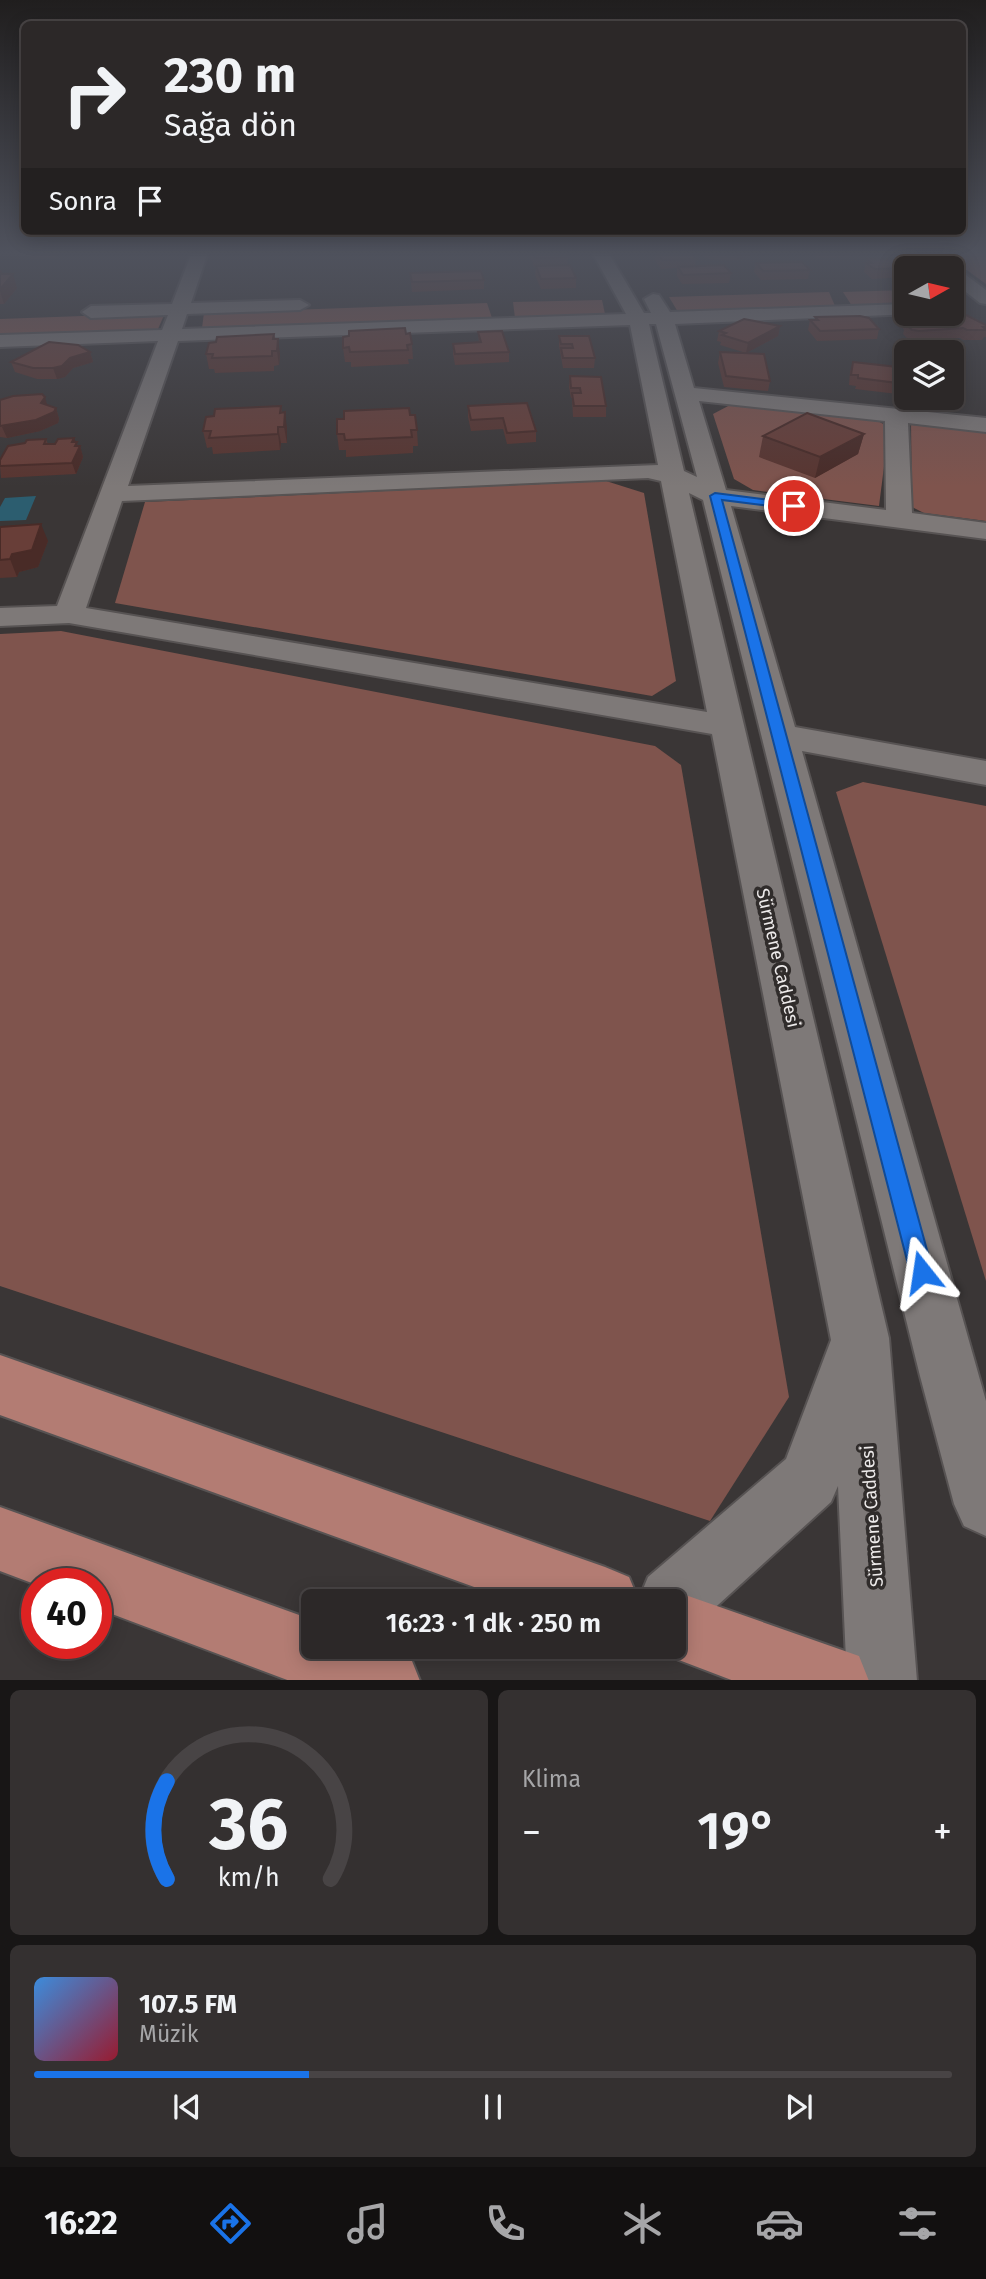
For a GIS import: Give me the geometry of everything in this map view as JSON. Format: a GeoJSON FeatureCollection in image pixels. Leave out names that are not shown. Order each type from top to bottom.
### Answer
{"type":"FeatureCollection","features":[{"type":"Feature","properties":{"kind":"main road"},"geometry":{"type":"LineString","coordinates":[[0,1385],[571,1589]]}},
{"type":"Feature","properties":{"kind":"main road"},"geometry":{"type":"LineString","coordinates":[[0,1539],[382,1680]]}},
{"type":"Feature","properties":{"kind":"main road"},"geometry":{"type":"LineString","coordinates":[[686,1629],[831,1680]]}},
{"type":"Feature","properties":{"kind":"street"},"geometry":{"type":"LineString","coordinates":[[69,614],[171,330]]}},
{"type":"Feature","properties":{"kind":"street"},"geometry":{"type":"LineString","coordinates":[[0,341],[356,330]]}},
{"type":"Feature","properties":{"kind":"street","name":"Sürmene Caddesi"},"geometry":{"type":"LineString","coordinates":[[652,330],[673,475],[860,1338],[882,1680]]}},
{"type":"Feature","properties":{"kind":"street","name":"Sürmene Caddesi"},"geometry":{"type":"LineString","coordinates":[[656,330],[685,393],[715,496],[949,1376],[986,1504]]}},
{"type":"Feature","properties":{"kind":"street"},"geometry":{"type":"LineString","coordinates":[[685,393],[986,425]]}},
{"type":"Feature","properties":{"kind":"street"},"geometry":{"type":"LineString","coordinates":[[896,416],[899,519]]}},
{"type":"Feature","properties":{"kind":"street"},"geometry":{"type":"LineString","coordinates":[[112,494],[648,471],[673,475],[715,496],[986,531]]}},
{"type":"Feature","properties":{"kind":"street"},"geometry":{"type":"LineString","coordinates":[[0,617],[69,614],[727,726]]}},
{"type":"Feature","properties":{"kind":"street"},"geometry":{"type":"LineString","coordinates":[[831,745],[831,719],[986,746]]}},
{"type":"Feature","properties":{"kind":"street"},"geometry":{"type":"LineString","coordinates":[[779,735],[986,773]]}},
{"type":"Feature","properties":{"kind":"street"},"geometry":{"type":"LineString","coordinates":[[686,1589],[809,1480],[860,1338]]}},
{"type":"Feature","properties":{"kind":"street"},"geometry":{"type":"LineString","coordinates":[[949,1376],[986,1429]]}},
{"type":"Feature","properties":{"kind":"shaded area"},"geometry":{"type":"Polygon","coordinates":[[[0,330],[121,330],[0,335],[0,330]]]}},
{"type":"Feature","properties":{"kind":"shaded area"},"geometry":{"type":"Polygon","coordinates":[[[732,404],[870,417],[889,427],[879,506],[753,490],[734,479],[713,414],[732,404]]]}},
{"type":"Feature","properties":{"kind":"shaded area"},"geometry":{"type":"Polygon","coordinates":[[[911,422],[986,430],[986,521],[924,513],[912,507],[911,422]]]}},
{"type":"Feature","properties":{"kind":"shaded area"},"geometry":{"type":"Polygon","coordinates":[[[606,481],[644,493],[676,681],[652,696],[115,603],[145,502],[606,481]]]}},
{"type":"Feature","properties":{"kind":"shaded area"},"geometry":{"type":"Polygon","coordinates":[[[61,631],[655,746],[681,765],[789,1397],[710,1521],[0,1286],[0,634],[61,631]]]}},
{"type":"Feature","properties":{"kind":"shaded area"},"geometry":{"type":"Polygon","coordinates":[[[863,782],[986,806],[986,1281],[836,792],[863,782]]]}},
{"type":"Feature","properties":{"kind":"water"},"geometry":{"type":"Polygon","coordinates":[[[36,496],[26,520],[0,521],[0,507],[5,498],[36,496]]]}},
{"type":"Feature","properties":{"kind":"building"},"geometry":{"type":"Polygon","coordinates":[[[405,330],[406,334],[410,333],[412,344],[407,345],[408,350],[350,352],[349,347],[343,348],[343,337],[349,336],[349,331],[405,330]]]}},
{"type":"Feature","properties":{"kind":"building"},"geometry":{"type":"Polygon","coordinates":[[[772,330],[748,343],[722,335],[726,333],[719,331],[772,330]]]}},
{"type":"Feature","properties":{"kind":"building"},"geometry":{"type":"Polygon","coordinates":[[[502,331],[509,352],[455,354],[453,344],[481,342],[478,332],[502,331]]]}},
{"type":"Feature","properties":{"kind":"building"},"geometry":{"type":"Polygon","coordinates":[[[274,334],[273,339],[278,339],[277,351],[272,351],[272,356],[212,358],[213,354],[206,354],[209,343],[216,342],[217,337],[274,334]]]}},
{"type":"Feature","properties":{"kind":"building"},"geometry":{"type":"Polygon","coordinates":[[[559,336],[589,336],[595,358],[563,358],[561,348],[573,348],[572,344],[561,344],[559,336]]]}},
{"type":"Feature","properties":{"kind":"building"},"geometry":{"type":"Polygon","coordinates":[[[49,342],[78,345],[90,352],[70,358],[62,366],[53,368],[33,368],[11,362],[49,342]]]}},
{"type":"Feature","properties":{"kind":"building"},"geometry":{"type":"Polygon","coordinates":[[[720,352],[764,354],[770,381],[726,376],[720,352]]]}},
{"type":"Feature","properties":{"kind":"building"},"geometry":{"type":"Polygon","coordinates":[[[853,362],[894,367],[894,382],[851,375],[853,362]]]}},
{"type":"Feature","properties":{"kind":"building"},"geometry":{"type":"Polygon","coordinates":[[[570,376],[601,377],[606,406],[574,406],[572,393],[581,393],[580,388],[571,388],[570,376]]]}},
{"type":"Feature","properties":{"kind":"building"},"geometry":{"type":"Polygon","coordinates":[[[42,394],[45,397],[41,403],[56,408],[54,412],[36,420],[0,426],[0,400],[13,396],[42,394]]]}},
{"type":"Feature","properties":{"kind":"building"},"geometry":{"type":"Polygon","coordinates":[[[527,403],[536,431],[507,433],[503,418],[471,420],[468,406],[527,403]]]}},
{"type":"Feature","properties":{"kind":"building"},"geometry":{"type":"Polygon","coordinates":[[[281,406],[280,413],[285,412],[284,427],[278,427],[278,434],[209,438],[211,431],[203,431],[206,417],[214,416],[215,409],[281,406]]]}},
{"type":"Feature","properties":{"kind":"building"},"geometry":{"type":"Polygon","coordinates":[[[409,408],[410,415],[415,415],[417,430],[411,430],[412,437],[345,440],[344,434],[337,434],[337,419],[344,419],[344,411],[409,408]]]}},
{"type":"Feature","properties":{"kind":"building"},"geometry":{"type":"Polygon","coordinates":[[[807,413],[864,434],[820,457],[763,436],[807,413]]]}},
{"type":"Feature","properties":{"kind":"building"},"geometry":{"type":"Polygon","coordinates":[[[74,438],[72,442],[77,442],[75,446],[80,446],[72,463],[0,466],[0,460],[8,446],[25,443],[27,440],[46,439],[44,444],[55,444],[58,439],[74,438]]]}},
{"type":"Feature","properties":{"kind":"building"},"geometry":{"type":"Polygon","coordinates":[[[41,524],[32,550],[12,554],[10,559],[0,560],[0,527],[41,524]]]}},
{"type":"Feature","properties":{"kind":"route"},"geometry":{"type":"LineString","coordinates":[[794,506],[715,496],[922,1272]]}}]}
